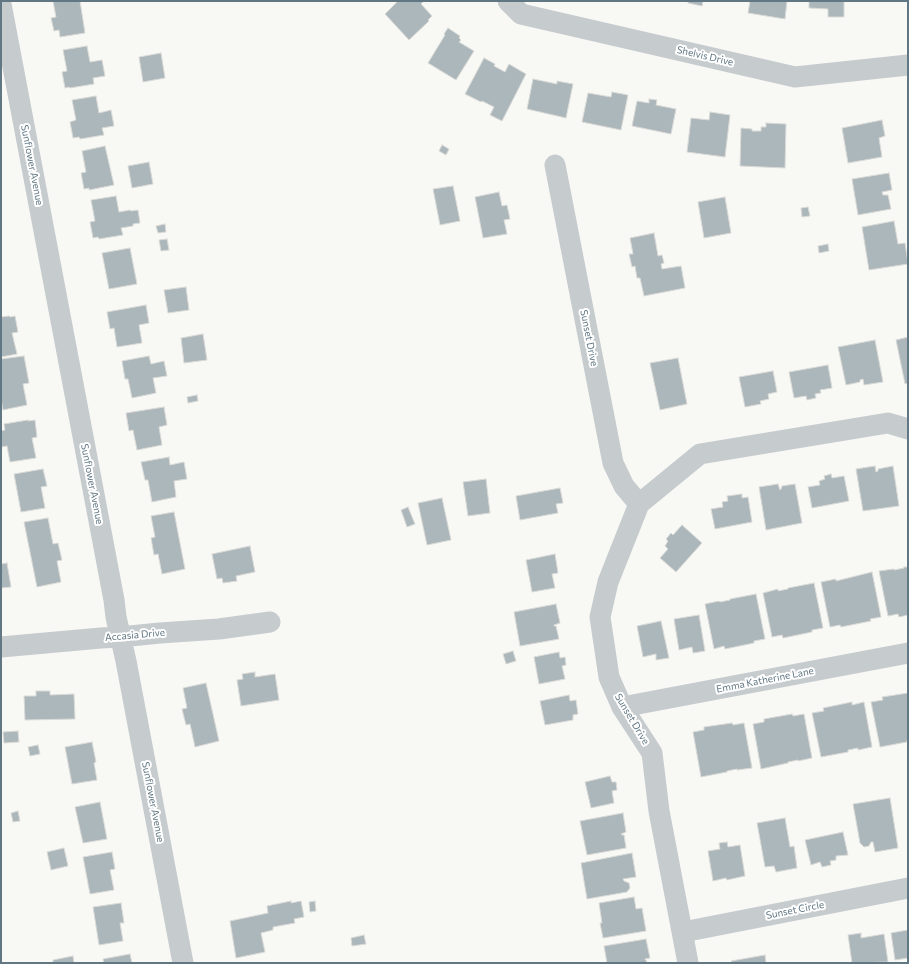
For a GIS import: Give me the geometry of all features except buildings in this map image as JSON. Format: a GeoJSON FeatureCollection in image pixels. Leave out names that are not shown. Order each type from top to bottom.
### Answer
{"type":"FeatureCollection","features":[{"type":"Feature","properties":{"kind":"street","name":"Shelvis Drive"},"geometry":{"type":"LineString","coordinates":[[508,1],[521,14],[795,77],[908,65]]}},
{"type":"Feature","properties":{"kind":"street","name":"Sunflower Avenue"},"geometry":{"type":"LineString","coordinates":[[1,4],[116,617],[126,661],[183,963]]}},
{"type":"Feature","properties":{"kind":"street","name":"Sunset Drive"},"geometry":{"type":"LineString","coordinates":[[555,165],[613,462],[624,486],[638,504],[608,582],[600,617],[609,677],[622,706],[652,752],[659,811],[688,963]]}},
{"type":"Feature","properties":{"kind":"street"},"geometry":{"type":"LineString","coordinates":[[638,504],[700,454],[888,423],[908,429]]}},
{"type":"Feature","properties":{"kind":"street","name":"Accasia Drive"},"geometry":{"type":"LineString","coordinates":[[1,646],[220,629],[270,622]]}},
{"type":"Feature","properties":{"kind":"street","name":"Emma Katherine Lane"},"geometry":{"type":"LineString","coordinates":[[622,706],[908,653]]}},
{"type":"Feature","properties":{"kind":"street","name":"Sunset Circle"},"geometry":{"type":"LineString","coordinates":[[683,932],[908,888]]}}]}
